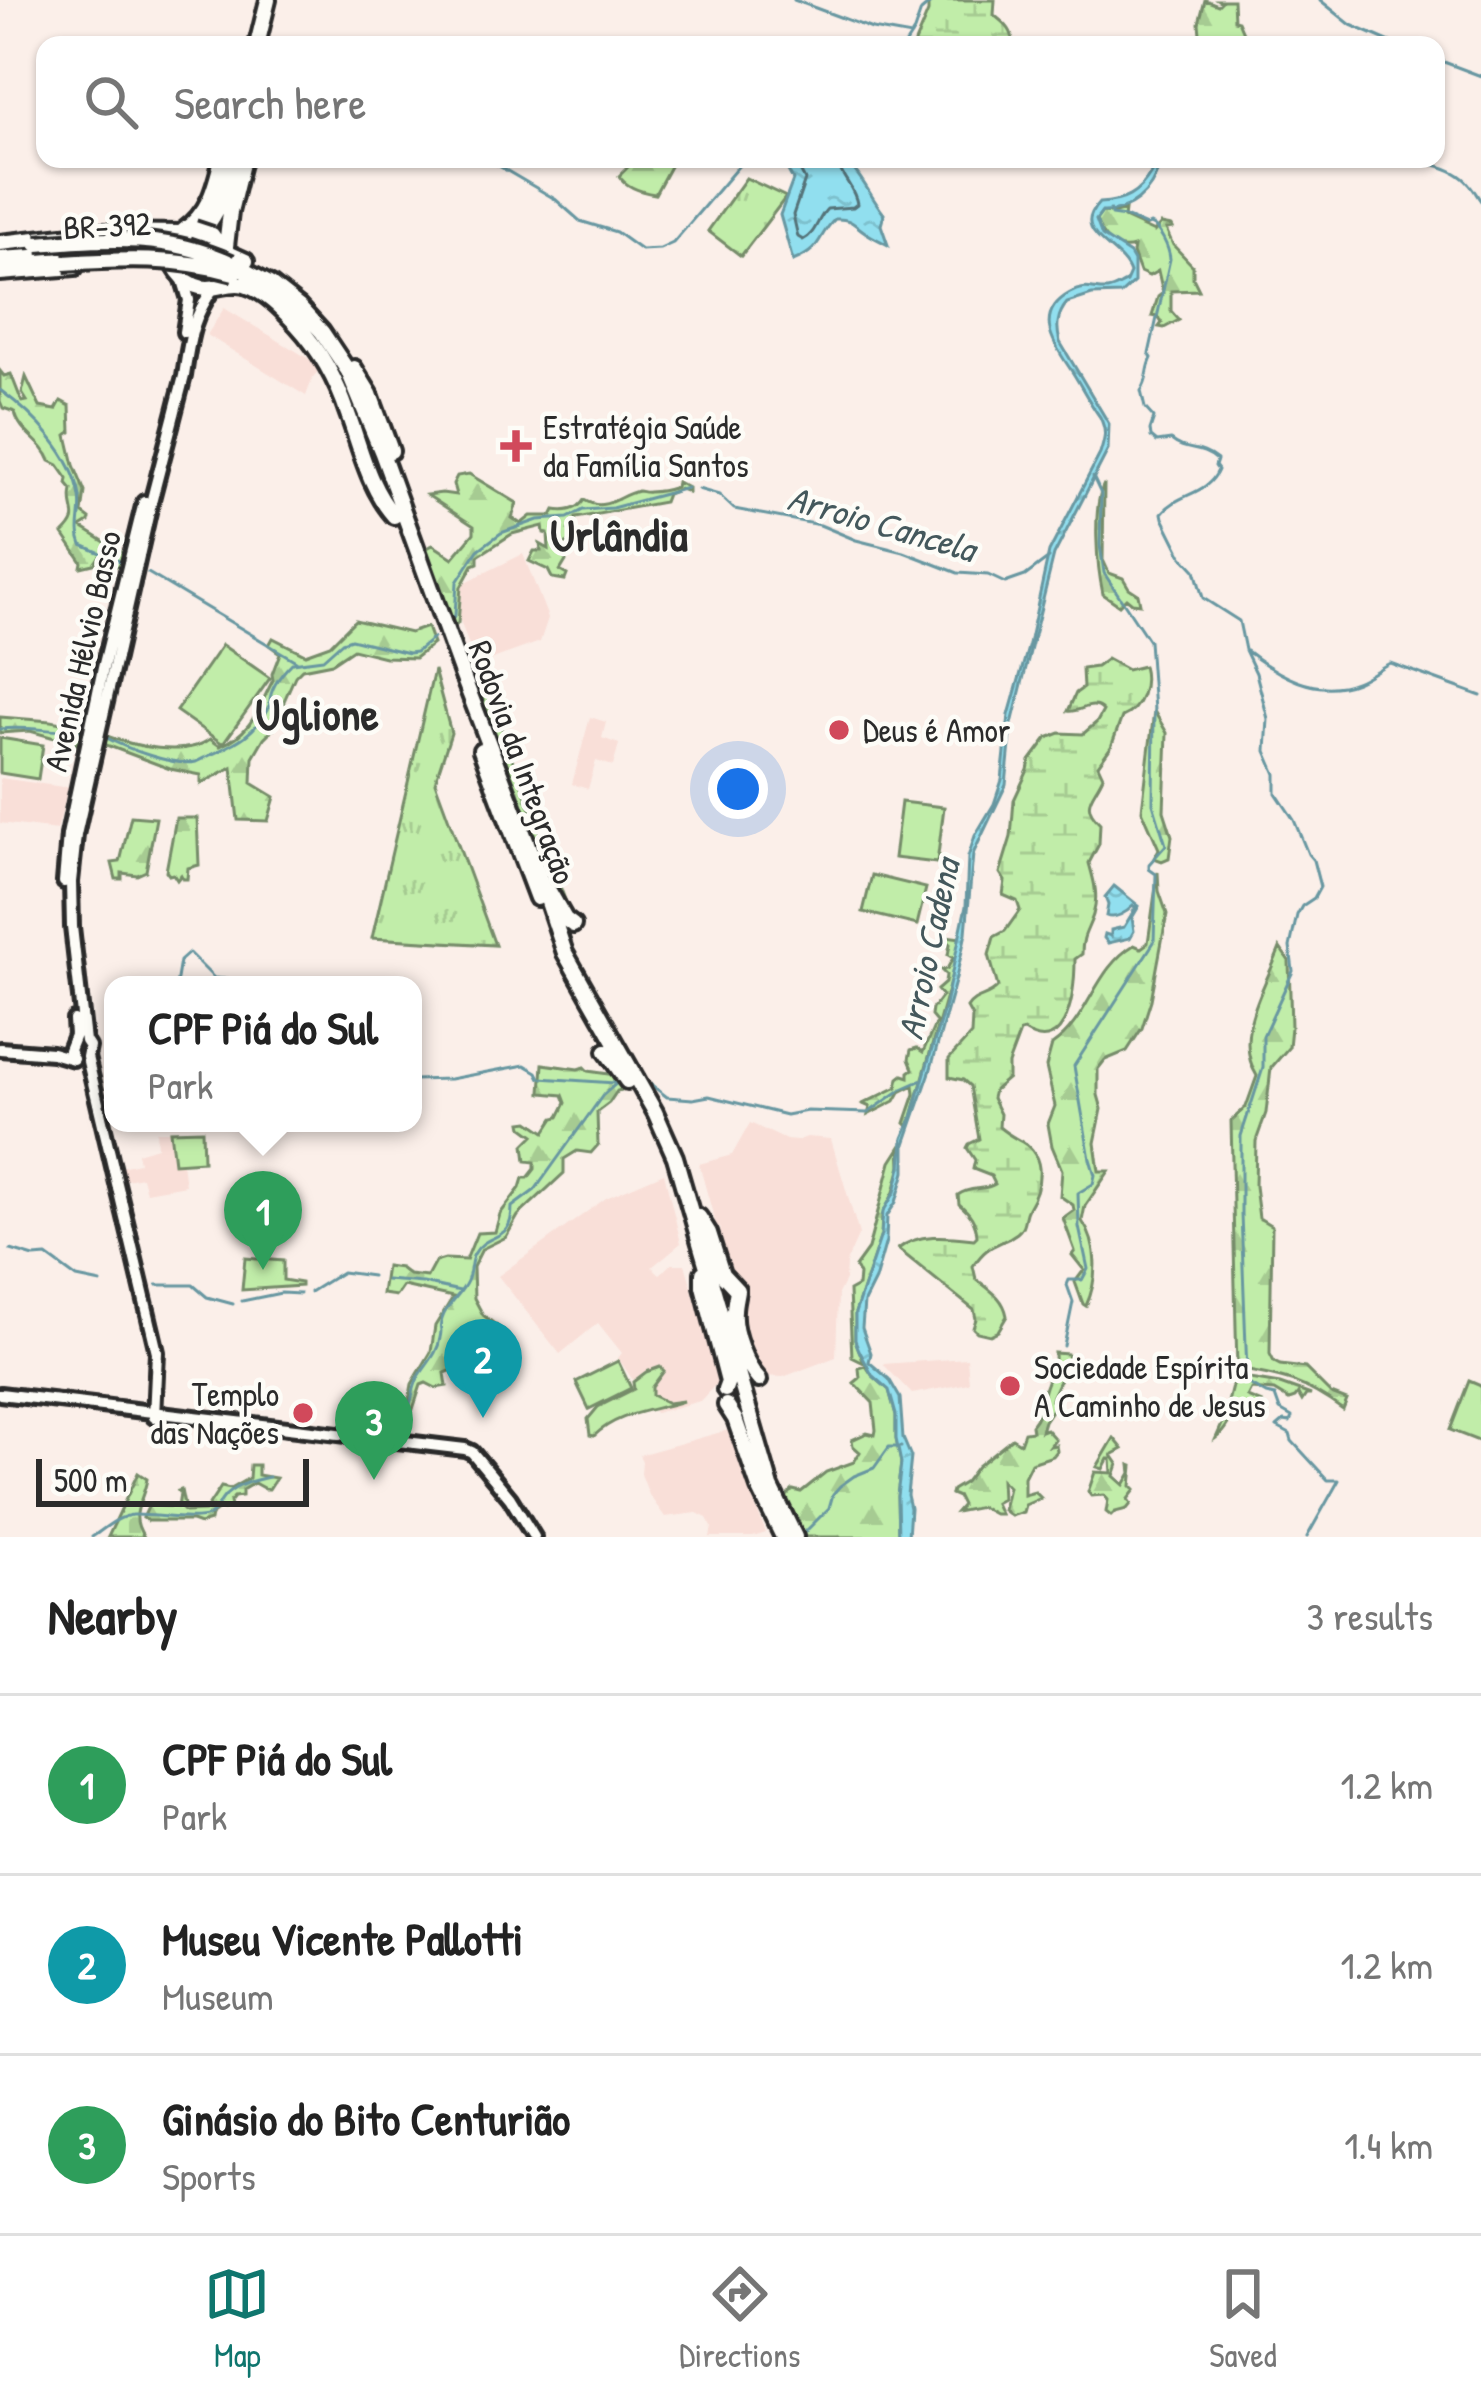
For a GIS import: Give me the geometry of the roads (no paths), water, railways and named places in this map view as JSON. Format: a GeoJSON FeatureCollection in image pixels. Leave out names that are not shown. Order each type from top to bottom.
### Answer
{"type":"FeatureCollection","features":[{"type":"Feature","properties":{"kind":"highway"},"geometry":{"type":"LineString","coordinates":[[265,36],[271,0]]}},
{"type":"Feature","properties":{"kind":"highway"},"geometry":{"type":"LineString","coordinates":[[264,36],[271,0]]}},
{"type":"Feature","properties":{"kind":"highway","name":"BR-392"},"geometry":{"type":"LineString","coordinates":[[184,231],[210,202],[219,168]]}},
{"type":"Feature","properties":{"kind":"highway","name":"BR-392"},"geometry":{"type":"LineString","coordinates":[[0,267],[180,248],[201,235],[214,219],[231,168]]}},
{"type":"Feature","properties":{"kind":"highway"},"geometry":{"type":"LineString","coordinates":[[214,287],[230,262],[230,212],[241,168]]}},
{"type":"Feature","properties":{"kind":"highway"},"geometry":{"type":"LineString","coordinates":[[230,212],[235,237],[253,264],[304,303],[331,333],[370,394],[393,456],[399,483],[396,510]]}},
{"type":"Feature","properties":{"kind":"highway"},"geometry":{"type":"LineString","coordinates":[[179,273],[170,245],[184,231]]}},
{"type":"Feature","properties":{"kind":"highway"},"geometry":{"type":"LineString","coordinates":[[0,246],[100,232],[184,231],[212,235],[230,262]]}},
{"type":"Feature","properties":{"kind":"highway","name":"Rodovia da Integração"},"geometry":{"type":"LineString","coordinates":[[0,246],[98,239],[160,241],[195,248],[283,292],[332,346],[382,453],[396,510],[557,946],[666,1153],[717,1300],[736,1394],[795,1537]]}},
{"type":"Feature","properties":{"kind":"highway","name":"Rodovia da Integração"},"geometry":{"type":"LineString","coordinates":[[0,267],[64,262],[230,262]]}},
{"type":"Feature","properties":{"kind":"highway"},"geometry":{"type":"LineString","coordinates":[[230,262],[253,264]]}},
{"type":"Feature","properties":{"kind":"highway"},"geometry":{"type":"LineString","coordinates":[[0,267],[164,266],[197,286],[236,283],[254,289],[305,334],[336,382],[376,491],[396,510]]}},
{"type":"Feature","properties":{"kind":"highway","name":"Rodovia da Integração"},"geometry":{"type":"LineString","coordinates":[[514,823],[537,869],[565,953],[612,1048],[655,1112],[680,1172],[736,1394],[784,1537]]}},
{"type":"Feature","properties":{"kind":"highway"},"geometry":{"type":"LineString","coordinates":[[537,869],[573,925]]}},
{"type":"Feature","properties":{"kind":"highway"},"geometry":{"type":"LineString","coordinates":[[680,1172],[722,1274],[737,1290],[735,1325],[750,1370],[759,1380]]}},
{"type":"Feature","properties":{"kind":"highway"},"geometry":{"type":"LineString","coordinates":[[705,1266],[711,1240]]}},
{"type":"Feature","properties":{"kind":"highway"},"geometry":{"type":"LineString","coordinates":[[717,1300],[721,1288],[732,1284]]}},
{"type":"Feature","properties":{"kind":"main road","name":"Avenida Hélvio Basso"},"geometry":{"type":"LineString","coordinates":[[152,1414],[151,1352],[101,1123],[80,1059],[69,1050],[78,1042],[66,927],[65,863],[178,372],[189,300],[179,273]]}},
{"type":"Feature","properties":{"kind":"main road","name":"Avenida Hélvio Basso"},"geometry":{"type":"LineString","coordinates":[[129,577],[184,376],[191,331],[214,287]]}},
{"type":"Feature","properties":{"kind":"main road"},"geometry":{"type":"LineString","coordinates":[[189,300],[195,297],[202,305]]}},
{"type":"Feature","properties":{"kind":"main road"},"geometry":{"type":"LineString","coordinates":[[5,1046],[61,1047],[78,1042]]}},
{"type":"Feature","properties":{"kind":"main road"},"geometry":{"type":"LineString","coordinates":[[5,1046],[80,1059]]}},
{"type":"Feature","properties":{"kind":"main road"},"geometry":{"type":"LineString","coordinates":[[0,1397],[471,1454],[510,1498],[530,1537]]}},
{"type":"Feature","properties":{"kind":"water"},"geometry":{"type":"Polygon","coordinates":[[[787,168],[852,168],[884,214],[881,225],[888,245],[848,221],[835,219],[814,247],[793,261],[780,215],[793,180],[787,168]]]}},
{"type":"Feature","properties":{"kind":"water","name":"Arroio Cadena"},"geometry":{"type":"Polygon","coordinates":[[[1149,168],[1158,168],[1145,193],[1121,209],[1102,212],[1096,220],[1102,236],[1130,254],[1134,282],[1121,294],[1092,295],[1067,303],[1059,317],[1060,342],[1109,424],[1108,450],[1054,555],[1012,724],[1006,785],[973,854],[966,933],[956,978],[905,1144],[905,1172],[887,1216],[886,1241],[875,1280],[864,1302],[862,1328],[871,1353],[869,1362],[889,1379],[900,1398],[903,1438],[911,1457],[908,1537],[898,1537],[901,1463],[896,1415],[889,1390],[872,1375],[859,1350],[855,1313],[881,1235],[883,1212],[895,1192],[903,1138],[945,1005],[966,906],[968,857],[1002,780],[1009,715],[1049,552],[1104,439],[1100,417],[1057,348],[1049,319],[1059,301],[1075,290],[1107,290],[1126,282],[1130,273],[1093,232],[1091,214],[1099,203],[1135,192],[1151,173],[1149,168]]]}},
{"type":"Feature","properties":{"kind":"water"},"geometry":{"type":"Polygon","coordinates":[[[1114,886],[1139,906],[1130,938],[1108,943],[1105,934],[1111,936],[1111,930],[1124,927],[1136,907],[1106,916],[1105,897],[1114,886]]]}},
{"type":"Feature","properties":{"kind":"waterway"},"geometry":{"type":"LineString","coordinates":[[794,0],[872,29],[911,36]]}},
{"type":"Feature","properties":{"kind":"waterway"},"geometry":{"type":"LineString","coordinates":[[911,36],[921,11],[934,0]]}},
{"type":"Feature","properties":{"kind":"waterway"},"geometry":{"type":"LineString","coordinates":[[1320,0],[1351,25],[1376,36]]}},
{"type":"Feature","properties":{"kind":"waterway"},"geometry":{"type":"LineString","coordinates":[[1445,62],[1481,76]]}},
{"type":"Feature","properties":{"kind":"waterway"},"geometry":{"type":"LineString","coordinates":[[502,168],[555,199],[580,221],[616,232],[641,250],[673,243],[737,168]]}},
{"type":"Feature","properties":{"kind":"waterway"},"geometry":{"type":"LineString","coordinates":[[1443,168],[1462,177],[1481,201]]}},
{"type":"Feature","properties":{"kind":"waterway"},"geometry":{"type":"LineString","coordinates":[[1110,210],[1111,215],[1154,226],[1168,249],[1152,358],[1141,391],[1145,408],[1154,418],[1151,437],[1204,452],[1217,460],[1218,470],[1207,484],[1169,506],[1163,518],[1182,556],[1195,570],[1203,598],[1239,621],[1268,719],[1266,751],[1276,774],[1276,793],[1313,860],[1320,887],[1297,915],[1290,947],[1293,971],[1263,1036],[1263,1068],[1241,1136],[1247,1373]]}},
{"type":"Feature","properties":{"kind":"waterway"},"geometry":{"type":"LineString","coordinates":[[0,390],[38,424],[69,466],[80,497],[82,545],[119,561]]}},
{"type":"Feature","properties":{"kind":"waterway"},"geometry":{"type":"LineString","coordinates":[[1064,1346],[1073,1302],[1067,1285],[1069,1280],[1082,1280],[1088,1269],[1078,1193],[1093,1184],[1095,1175],[1074,1066],[1154,942],[1156,874],[1149,864],[1166,845],[1153,803],[1149,641],[1104,573],[1101,494],[1093,477]]}},
{"type":"Feature","properties":{"kind":"waterway","name":"Arroio Cancela"},"geometry":{"type":"LineString","coordinates":[[451,622],[457,582],[478,550],[501,533],[538,520],[568,518],[583,510],[612,508],[687,488]]}},
{"type":"Feature","properties":{"kind":"waterway","name":"Arroio Cancela"},"geometry":{"type":"LineString","coordinates":[[698,489],[719,495],[734,509],[820,525],[958,573],[988,575],[1005,583],[1025,576],[1049,558]]}},
{"type":"Feature","properties":{"kind":"waterway"},"geometry":{"type":"LineString","coordinates":[[148,573],[296,661]]}},
{"type":"Feature","properties":{"kind":"waterway","name":"Arroio Cancela"},"geometry":{"type":"LineString","coordinates":[[105,737],[163,759],[196,762],[252,730],[292,663],[323,659],[351,639],[408,653],[433,638]]}},
{"type":"Feature","properties":{"kind":"waterway"},"geometry":{"type":"LineString","coordinates":[[1247,651],[1285,676],[1312,686],[1356,682],[1390,663],[1481,696]]}},
{"type":"Feature","properties":{"kind":"waterway","name":"Arroio Cancela"},"geometry":{"type":"LineString","coordinates":[[0,729],[80,731]]}},
{"type":"Feature","properties":{"kind":"waterway"},"geometry":{"type":"LineString","coordinates":[[178,976],[180,961],[189,953],[212,976]]}},
{"type":"Feature","properties":{"kind":"waterway"},"geometry":{"type":"LineString","coordinates":[[422,1080],[525,1065],[540,1078],[615,1083]]}},
{"type":"Feature","properties":{"kind":"waterway"},"geometry":{"type":"LineString","coordinates":[[644,1079],[667,1097],[709,1096],[786,1115],[868,1113],[922,1080]]}},
{"type":"Feature","properties":{"kind":"waterway"},"geometry":{"type":"LineString","coordinates":[[389,1431],[407,1416],[418,1378],[439,1344],[444,1314],[467,1281],[474,1254],[508,1227],[512,1207],[535,1190],[603,1095],[618,1082]]}},
{"type":"Feature","properties":{"kind":"waterway"},"geometry":{"type":"LineString","coordinates":[[11,1250],[47,1256],[77,1278],[101,1283]]}},
{"type":"Feature","properties":{"kind":"waterway"},"geometry":{"type":"LineString","coordinates":[[310,1292],[342,1272],[372,1276]]}},
{"type":"Feature","properties":{"kind":"waterway"},"geometry":{"type":"LineString","coordinates":[[386,1280],[460,1291]]}},
{"type":"Feature","properties":{"kind":"waterway"},"geometry":{"type":"LineString","coordinates":[[157,1285],[193,1285],[207,1297],[233,1304]]}},
{"type":"Feature","properties":{"kind":"waterway"},"geometry":{"type":"LineString","coordinates":[[242,1301],[300,1294]]}},
{"type":"Feature","properties":{"kind":"waterway"},"geometry":{"type":"LineString","coordinates":[[1247,1383],[1275,1396],[1280,1410],[1292,1417],[1277,1427],[1290,1434],[1328,1480],[1339,1480],[1307,1537]]}},
{"type":"Feature","properties":{"kind":"waterway","name":"Arroio Cadena"},"geometry":{"type":"LineString","coordinates":[[805,1532],[829,1508],[840,1486],[874,1468],[889,1447],[901,1447]]}},
{"type":"Feature","properties":{"kind":"waterway"},"geometry":{"type":"LineString","coordinates":[[92,1537],[127,1516],[208,1516],[236,1488],[269,1477]]}},
{"type":"Feature","properties":{"kind":"place","name":"Estratégia Saúde da Família Santos"},"geometry":{"type":"Point","coordinates":[516,446]}},
{"type":"Feature","properties":{"kind":"place","name":"Deus é Amor"},"geometry":{"type":"Point","coordinates":[839,730]}},
{"type":"Feature","properties":{"kind":"place","name":"CPF Piá do Sul"},"geometry":{"type":"Point","coordinates":[263,1270]}},
{"type":"Feature","properties":{"kind":"place","name":"Sociedade Espírita A Caminho de Jesus"},"geometry":{"type":"Point","coordinates":[1010,1386]}},
{"type":"Feature","properties":{"kind":"place","name":"Templo das Nações"},"geometry":{"type":"Point","coordinates":[303,1413]}},
{"type":"Feature","properties":{"kind":"place","name":"Museu Vicente Pallotti"},"geometry":{"type":"Point","coordinates":[483,1418]}},
{"type":"Feature","properties":{"kind":"place","name":"Ginásio do Bito Centurião"},"geometry":{"type":"Point","coordinates":[374,1480]}},
{"type":"Feature","properties":{"kind":"district","name":"Urlândia"},"geometry":{"type":"Point","coordinates":[619,535]}},
{"type":"Feature","properties":{"kind":"district","name":"Uglione"},"geometry":{"type":"Point","coordinates":[317,714]}}]}
